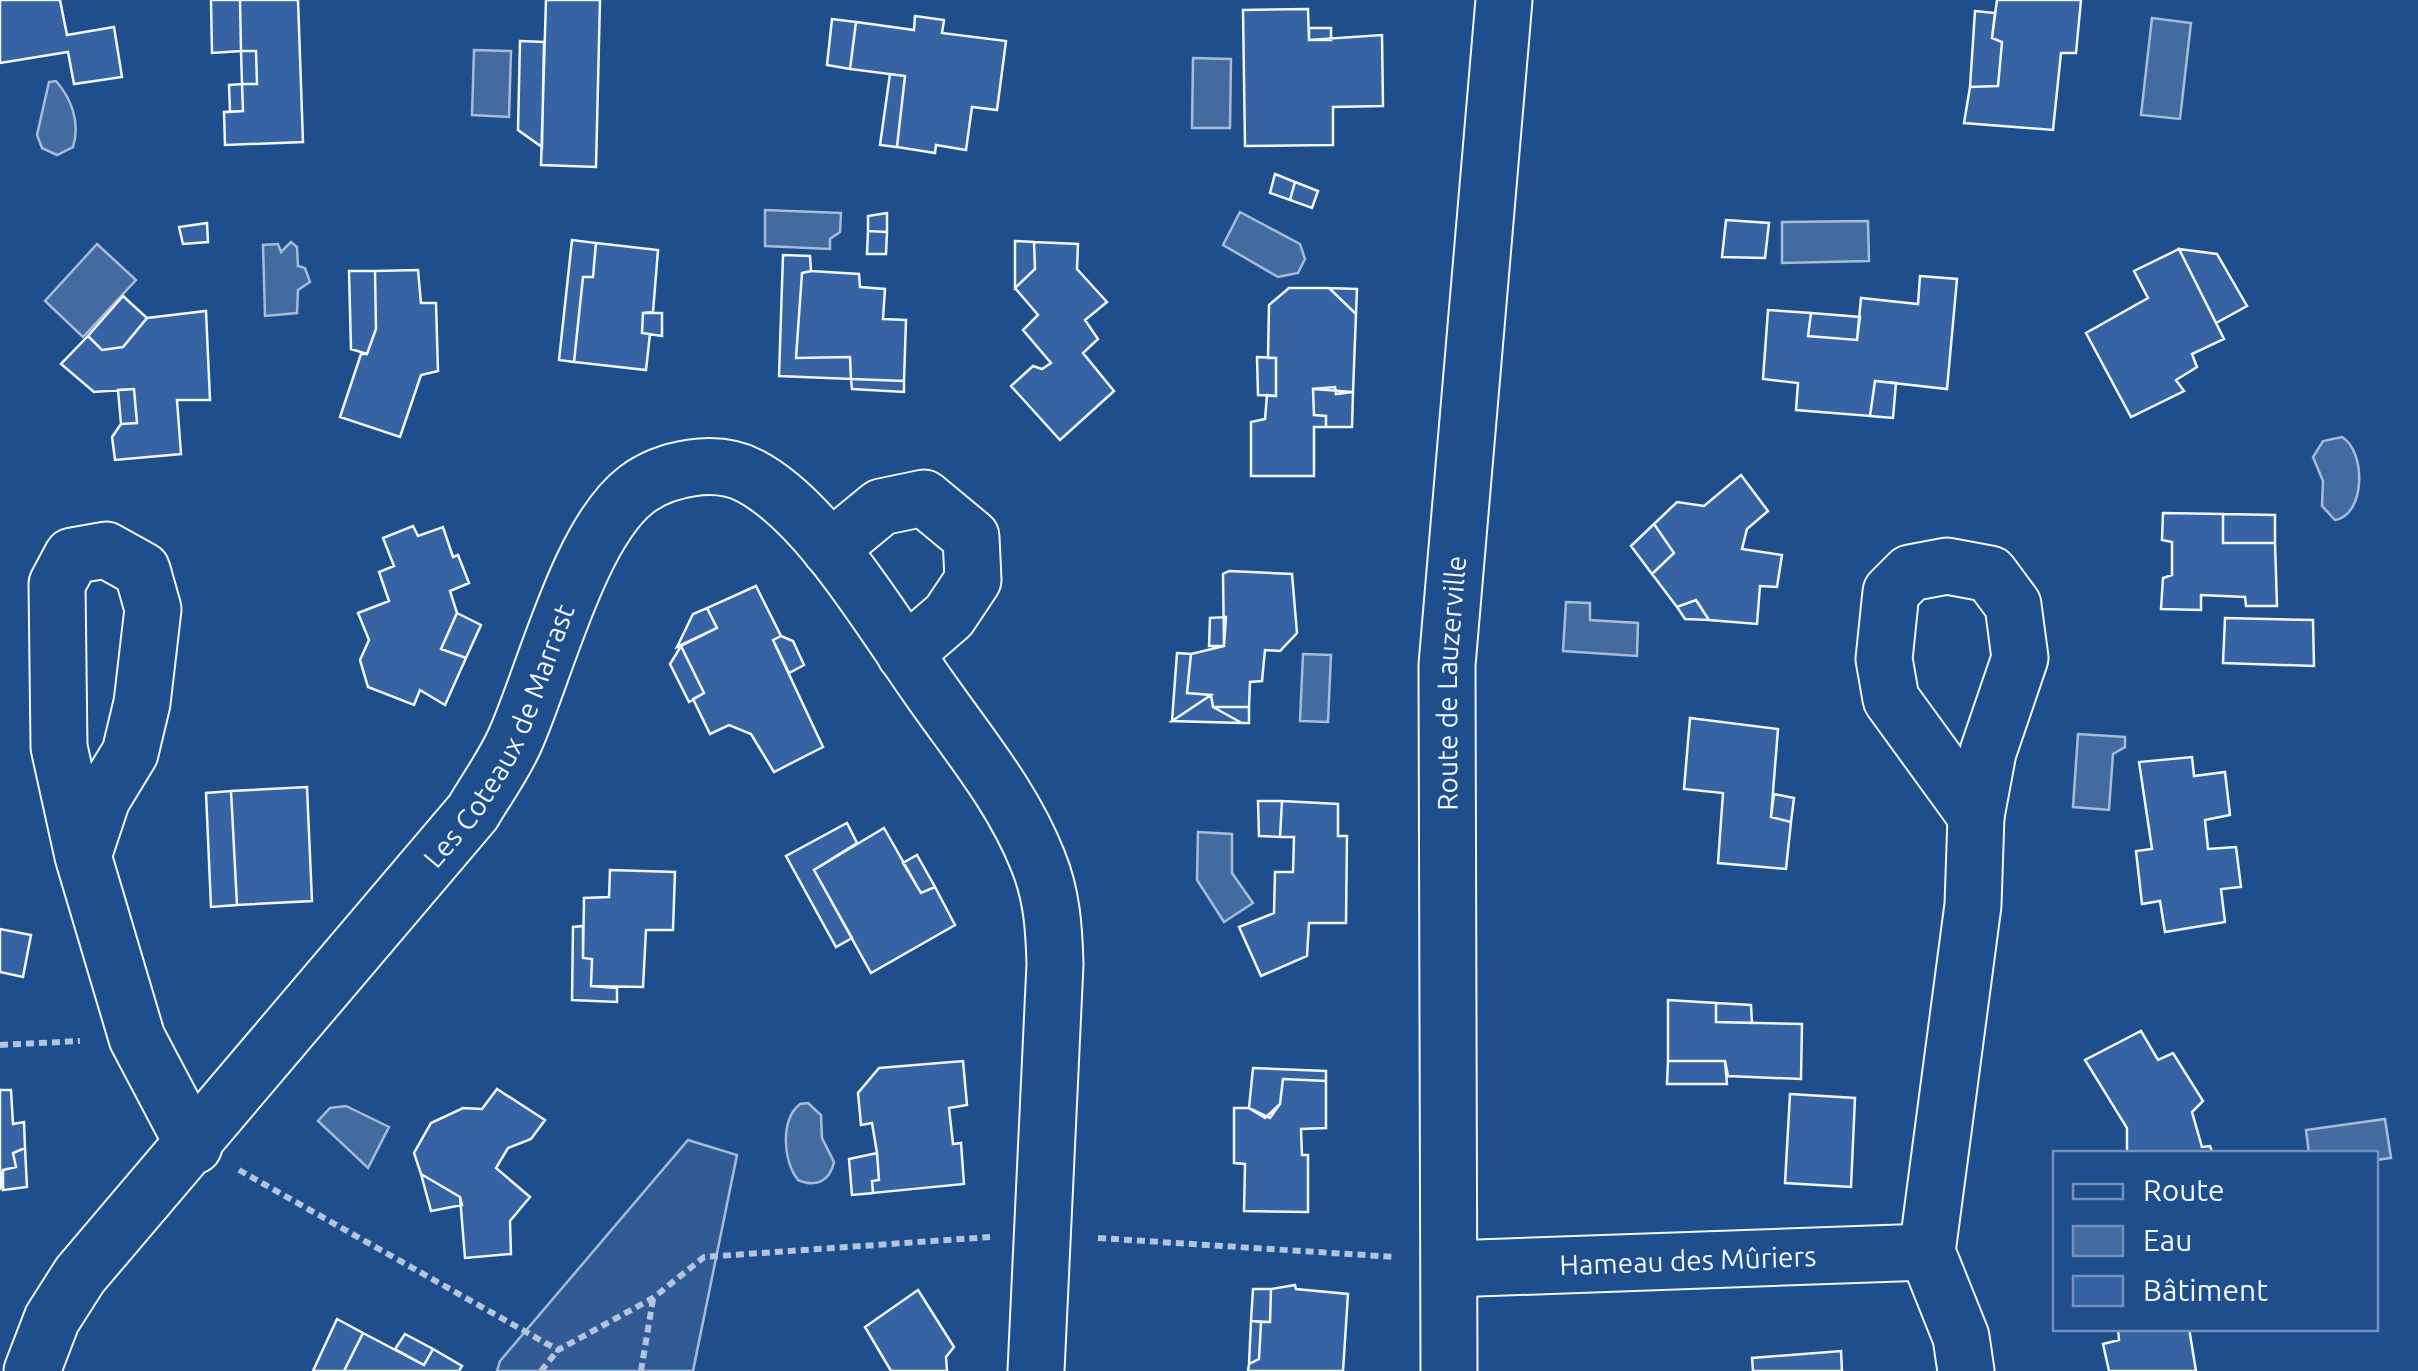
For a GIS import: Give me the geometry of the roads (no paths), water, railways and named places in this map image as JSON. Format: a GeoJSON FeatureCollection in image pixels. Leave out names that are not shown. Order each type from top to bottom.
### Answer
{"type":"FeatureCollection","features":[{"type":"Feature","properties":{"kind":"street","name":"Route de Lauzerville"},"geometry":{"type":"LineString","coordinates":[[1449,1371],[1447,665],[1504,0]]}},
{"type":"Feature","properties":{"kind":"street","name":"Les Coteaux de Marrast"},"geometry":{"type":"LineString","coordinates":[[32,1371],[52,1319],[80,1275],[194,1146],[473,812],[514,744],[590,551],[610,516],[637,490],[671,473],[707,466],[748,474],[780,498],[830,549],[1016,812],[1039,863],[1053,910],[1055,964],[1036,1371]]}},
{"type":"Feature","properties":{"kind":"street"},"geometry":{"type":"LineString","coordinates":[[830,549],[881,507],[924,498],[971,537],[974,580],[949,616],[905,654]]}},
{"type":"Feature","properties":{"kind":"street"},"geometry":{"type":"LineString","coordinates":[[1966,1371],[1960,1337],[1927,1252],[1972,905],[1976,816]]}},
{"type":"Feature","properties":{"kind":"street"},"geometry":{"type":"LineString","coordinates":[[83,856],[136,1038],[194,1146]]}},
{"type":"Feature","properties":{"kind":"street","name":"Hameau des Mûriers"},"geometry":{"type":"LineString","coordinates":[[1450,1268],[1927,1252]]}},
{"type":"Feature","properties":{"kind":"water"},"geometry":{"type":"Polygon","coordinates":[[[2152,18],[2191,23],[2180,119],[2141,115],[2152,18]]]}},
{"type":"Feature","properties":{"kind":"water"},"geometry":{"type":"Polygon","coordinates":[[[474,50],[511,51],[509,117],[472,115],[474,50]]]}},
{"type":"Feature","properties":{"kind":"water"},"geometry":{"type":"Polygon","coordinates":[[[1193,58],[1231,59],[1230,128],[1192,128],[1193,58]]]}},
{"type":"Feature","properties":{"kind":"water"},"geometry":{"type":"Polygon","coordinates":[[[56,81],[70,102],[76,128],[73,147],[57,155],[42,148],[37,135],[49,82],[56,81]]]}},
{"type":"Feature","properties":{"kind":"water"},"geometry":{"type":"Polygon","coordinates":[[[765,210],[841,213],[840,232],[830,239],[830,249],[765,246],[765,210]]]}},
{"type":"Feature","properties":{"kind":"water"},"geometry":{"type":"Polygon","coordinates":[[[1240,212],[1300,244],[1305,259],[1298,273],[1278,277],[1223,245],[1240,212]]]}},
{"type":"Feature","properties":{"kind":"water"},"geometry":{"type":"Polygon","coordinates":[[[1868,221],[1869,261],[1782,263],[1782,222],[1868,221]]]}},
{"type":"Feature","properties":{"kind":"water"},"geometry":{"type":"Polygon","coordinates":[[[291,242],[297,247],[298,266],[305,268],[310,282],[298,290],[297,313],[265,316],[263,245],[278,244],[281,252],[291,242]]]}},
{"type":"Feature","properties":{"kind":"water"},"geometry":{"type":"Polygon","coordinates":[[[97,244],[136,280],[83,337],[45,301],[97,244]]]}},
{"type":"Feature","properties":{"kind":"water"},"geometry":{"type":"Polygon","coordinates":[[[2342,437],[2355,455],[2359,482],[2353,507],[2335,520],[2322,506],[2323,481],[2313,457],[2323,441],[2342,437]]]}},
{"type":"Feature","properties":{"kind":"water"},"geometry":{"type":"Polygon","coordinates":[[[1566,602],[1590,603],[1590,620],[1638,623],[1637,656],[1563,651],[1566,602]]]}},
{"type":"Feature","properties":{"kind":"water"},"geometry":{"type":"Polygon","coordinates":[[[1303,654],[1331,655],[1328,722],[1300,721],[1303,654]]]}},
{"type":"Feature","properties":{"kind":"water"},"geometry":{"type":"Polygon","coordinates":[[[2078,734],[2125,737],[2125,747],[2113,754],[2109,810],[2073,807],[2078,734]]]}},
{"type":"Feature","properties":{"kind":"water"},"geometry":{"type":"Polygon","coordinates":[[[1198,832],[1232,834],[1232,873],[1253,903],[1224,922],[1197,880],[1198,832]]]}},
{"type":"Feature","properties":{"kind":"water"},"geometry":{"type":"Polygon","coordinates":[[[808,1103],[821,1115],[822,1138],[834,1162],[826,1178],[816,1183],[798,1180],[787,1152],[789,1120],[800,1104],[808,1103]]]}},
{"type":"Feature","properties":{"kind":"water"},"geometry":{"type":"Polygon","coordinates":[[[346,1106],[389,1127],[368,1168],[318,1121],[330,1108],[346,1106]]]}},
{"type":"Feature","properties":{"kind":"water"},"geometry":{"type":"Polygon","coordinates":[[[2385,1119],[2391,1158],[2378,1160],[2378,1151],[2309,1151],[2306,1130],[2385,1119]]]}}]}
